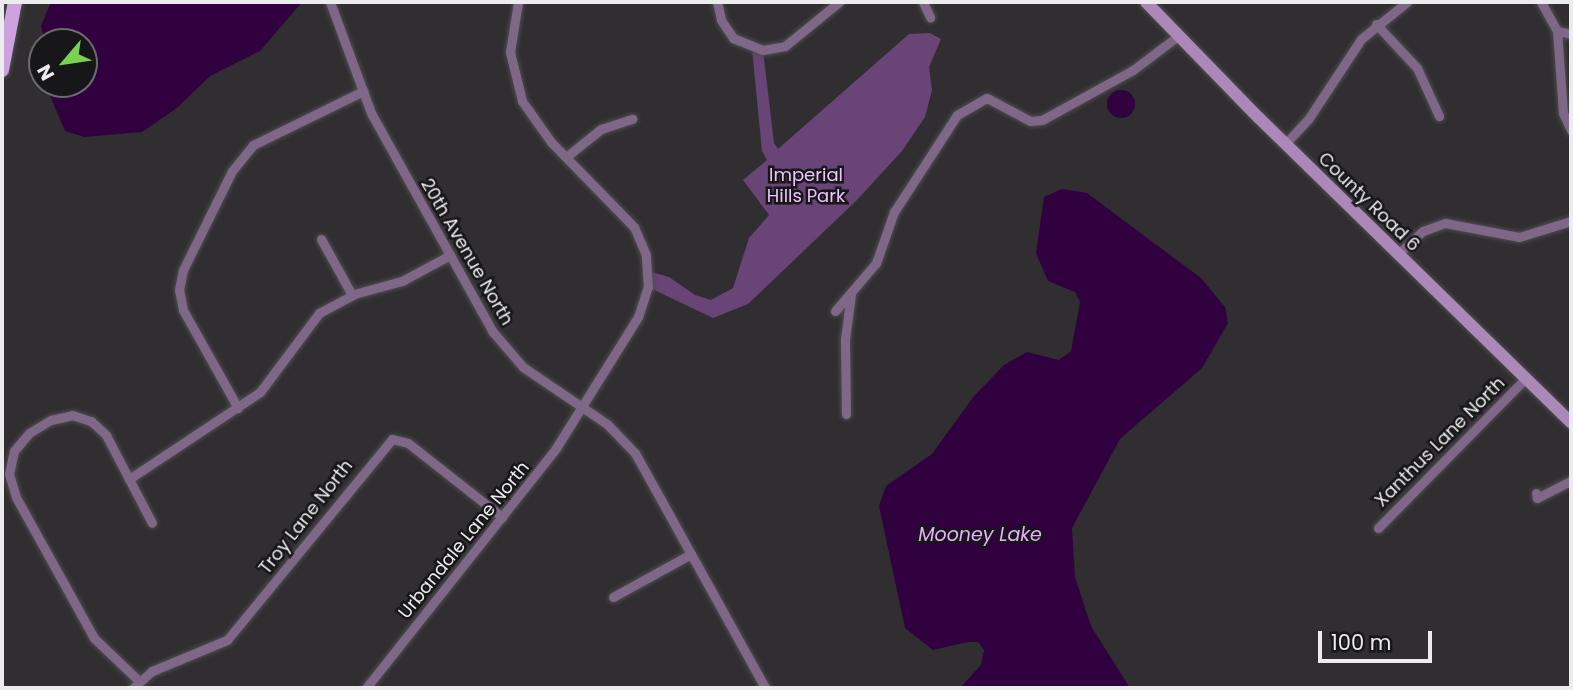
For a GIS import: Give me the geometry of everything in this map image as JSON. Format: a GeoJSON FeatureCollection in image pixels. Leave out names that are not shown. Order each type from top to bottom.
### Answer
{"type":"FeatureCollection","features":[{"type":"Feature","properties":{"kind":"main road"},"geometry":{"type":"LineString","coordinates":[[2,70],[15,2]]}},
{"type":"Feature","properties":{"kind":"main road","name":"County Road 6"},"geometry":{"type":"LineString","coordinates":[[1146,2],[1285,144],[1571,423]]}},
{"type":"Feature","properties":{"kind":"street","name":"20th Avenue North"},"geometry":{"type":"LineString","coordinates":[[330,2],[363,91],[450,255],[507,351],[540,381],[607,424],[635,453],[765,688]]}},
{"type":"Feature","properties":{"kind":"street","name":"Urbandale Lane North"},"geometry":{"type":"LineString","coordinates":[[366,688],[556,448],[638,317],[648,271],[634,226],[538,127],[518,92],[510,52],[518,2]]}},
{"type":"Feature","properties":{"kind":"street"},"geometry":{"type":"LineString","coordinates":[[717,2],[726,30],[752,49],[785,46],[839,2]]}},
{"type":"Feature","properties":{"kind":"street"},"geometry":{"type":"LineString","coordinates":[[923,2],[930,17]]}},
{"type":"Feature","properties":{"kind":"street"},"geometry":{"type":"LineString","coordinates":[[1285,144],[1309,118],[1347,56],[1376,24],[1407,2]]}},
{"type":"Feature","properties":{"kind":"street"},"geometry":{"type":"LineString","coordinates":[[1541,2],[1557,31],[1563,113],[1571,130]]}},
{"type":"Feature","properties":{"kind":"street"},"geometry":{"type":"LineString","coordinates":[[1376,24],[1417,68],[1438,116]]}},
{"type":"Feature","properties":{"kind":"street"},"geometry":{"type":"LineString","coordinates":[[1557,31],[1571,34]]}},
{"type":"Feature","properties":{"kind":"street"},"geometry":{"type":"LineString","coordinates":[[835,311],[876,263],[894,212],[957,115],[987,98],[1030,121],[1042,120],[1133,70],[1178,36]]}},
{"type":"Feature","properties":{"kind":"street"},"geometry":{"type":"LineString","coordinates":[[238,408],[183,310],[179,290],[183,270],[232,170],[253,145],[363,91]]}},
{"type":"Feature","properties":{"kind":"street"},"geometry":{"type":"LineString","coordinates":[[566,157],[601,129],[632,119]]}},
{"type":"Feature","properties":{"kind":"street"},"geometry":{"type":"LineString","coordinates":[[1398,254],[1423,231],[1445,223],[1519,237],[1571,220]]}},
{"type":"Feature","properties":{"kind":"street"},"geometry":{"type":"LineString","coordinates":[[321,239],[352,295]]}},
{"type":"Feature","properties":{"kind":"street"},"geometry":{"type":"LineString","coordinates":[[129,479],[260,392],[318,313],[352,295],[402,282],[450,255]]}},
{"type":"Feature","properties":{"kind":"street"},"geometry":{"type":"LineString","coordinates":[[846,414],[845,339],[851,292]]}},
{"type":"Feature","properties":{"kind":"street","name":"Xanthus Lane North"},"geometry":{"type":"LineString","coordinates":[[1378,528],[1525,379]]}},
{"type":"Feature","properties":{"kind":"street"},"geometry":{"type":"LineString","coordinates":[[136,685],[93,638],[16,497],[9,474],[14,451],[38,426],[62,416],[83,417],[99,426],[152,523]]}},
{"type":"Feature","properties":{"kind":"street","name":"Troy Lane North"},"geometry":{"type":"LineString","coordinates":[[136,685],[162,665],[196,656],[227,640],[392,439],[408,443],[502,517]]}},
{"type":"Feature","properties":{"kind":"street"},"geometry":{"type":"LineString","coordinates":[[1536,493],[1537,498],[1571,481]]}},
{"type":"Feature","properties":{"kind":"street"},"geometry":{"type":"LineString","coordinates":[[613,597],[691,554]]}},
{"type":"Feature","properties":{"kind":"green space","name":"Imperial Hills Park"},"geometry":{"type":"Polygon","coordinates":[[[930,33],[941,39],[929,67],[932,90],[925,117],[902,151],[856,201],[748,304],[713,318],[648,287],[648,271],[669,277],[695,295],[711,300],[733,288],[749,238],[769,215],[743,180],[767,160],[762,151],[752,49],[763,50],[774,143],[778,149],[909,34],[930,33]]]}},
{"type":"Feature","properties":{"kind":"water"},"geometry":{"type":"Polygon","coordinates":[[[51,2],[302,2],[260,51],[210,76],[177,108],[142,132],[84,137],[65,131],[51,98],[98,98],[98,28],[41,26],[51,2]]]}},
{"type":"Feature","properties":{"kind":"water"},"geometry":{"type":"Polygon","coordinates":[[[1121,90],[1131,94],[1135,104],[1131,114],[1121,118],[1111,114],[1107,104],[1111,94],[1121,90]]]}},
{"type":"Feature","properties":{"kind":"water","name":"Mooney Lake"},"geometry":{"type":"Polygon","coordinates":[[[1062,189],[1087,193],[1201,278],[1225,307],[1228,323],[1202,368],[1120,439],[1072,528],[1075,577],[1091,626],[1130,688],[960,688],[981,665],[984,650],[978,642],[968,642],[933,650],[905,628],[879,506],[886,486],[932,454],[974,396],[1004,365],[1027,352],[1059,360],[1071,351],[1080,302],[1075,292],[1048,281],[1036,253],[1044,197],[1062,189]]]}}]}
